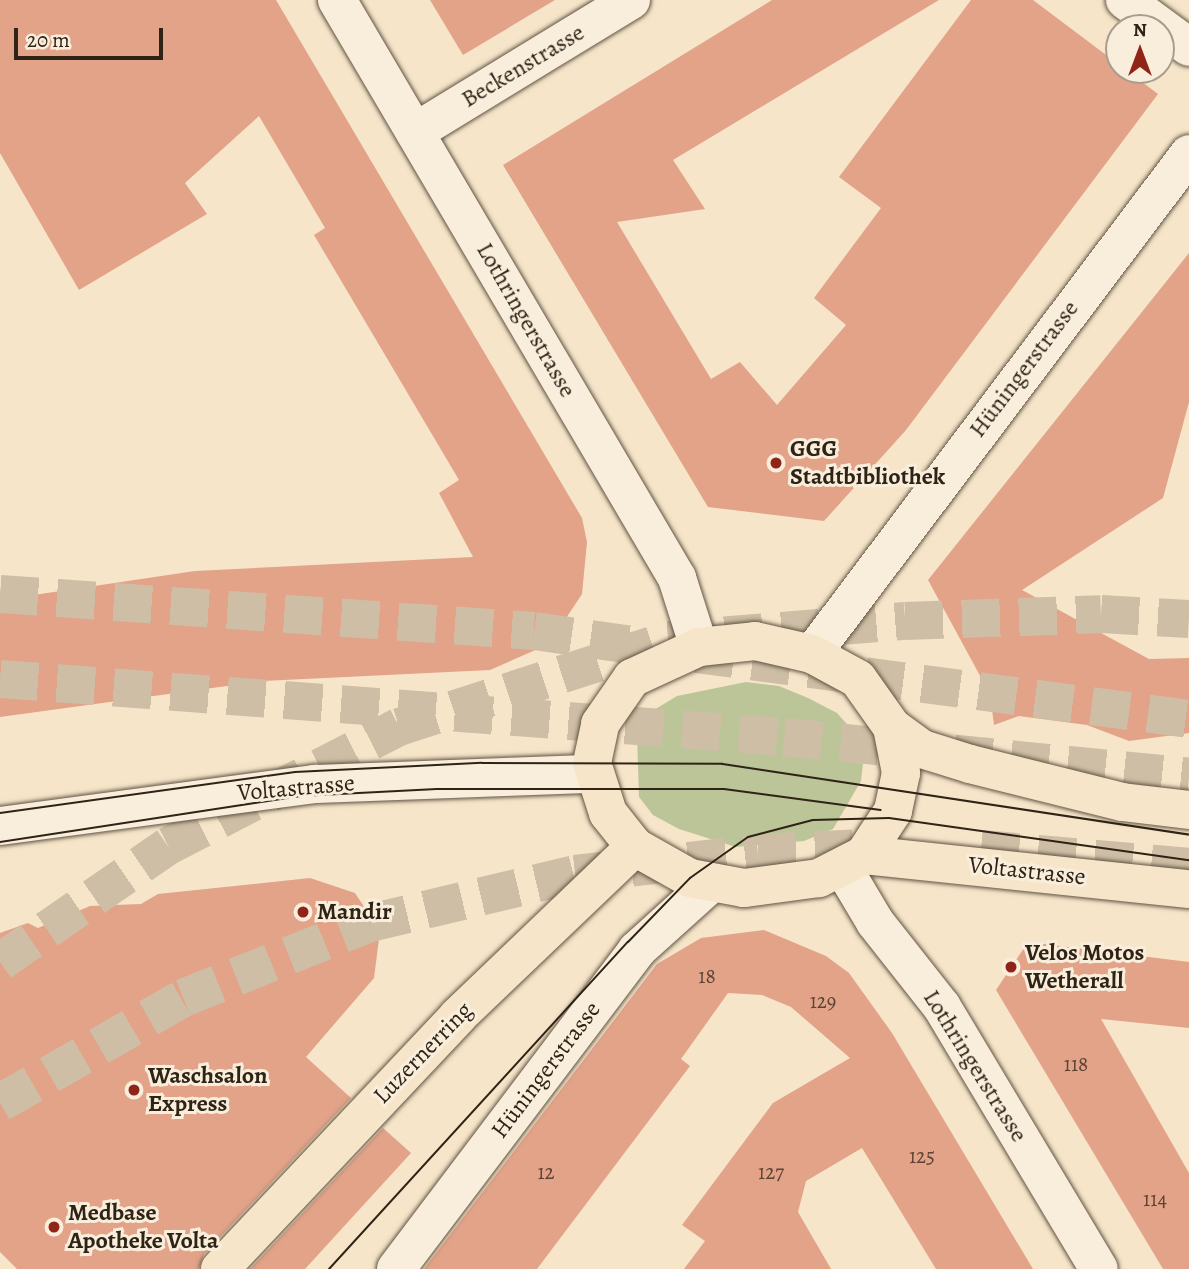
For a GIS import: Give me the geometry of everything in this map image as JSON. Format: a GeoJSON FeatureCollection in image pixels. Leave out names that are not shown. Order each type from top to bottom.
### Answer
{"type":"FeatureCollection","features":[{"type":"Feature","properties":{"kind":"main road"},"geometry":{"type":"LineString","coordinates":[[892,727],[899,788],[889,818],[854,862],[768,887],[710,884],[673,872],[635,847],[608,813],[594,774],[594,743],[620,691],[652,664],[699,647],[754,641],[812,654],[858,679],[892,727],[922,749],[970,764],[1122,802],[1189,810]]}},
{"type":"Feature","properties":{"kind":"main road","name":"Luzernerring"},"geometry":{"type":"LineString","coordinates":[[220,1269],[366,1112],[635,847]]}},
{"type":"Feature","properties":{"kind":"main road","name":"Voltastrasse"},"geometry":{"type":"LineString","coordinates":[[854,862],[1189,889]]}},
{"type":"Feature","properties":{"kind":"street","name":"Lothringerstrasse"},"geometry":{"type":"LineString","coordinates":[[337,0],[677,578],[699,647]]}},
{"type":"Feature","properties":{"kind":"street","name":"Beckenstrasse"},"geometry":{"type":"LineString","coordinates":[[415,132],[631,0]]}},
{"type":"Feature","properties":{"kind":"street"},"geometry":{"type":"LineString","coordinates":[[1125,0],[1189,47]]}},
{"type":"Feature","properties":{"kind":"street","name":"Hüningerstrasse"},"geometry":{"type":"LineString","coordinates":[[812,654],[1189,154]]}},
{"type":"Feature","properties":{"kind":"street","name":"Voltastrasse"},"geometry":{"type":"LineString","coordinates":[[0,826],[315,784],[594,774]]}},
{"type":"Feature","properties":{"kind":"street","name":"Lothringerstrasse"},"geometry":{"type":"LineString","coordinates":[[854,862],[875,922],[942,1007],[1099,1269]]}},
{"type":"Feature","properties":{"kind":"street","name":"Hüningerstrasse"},"geometry":{"type":"LineString","coordinates":[[396,1269],[637,950],[710,884]]}},
{"type":"Feature","properties":{"kind":"green space"},"geometry":{"type":"Polygon","coordinates":[[[746,682],[779,686],[808,698],[837,713],[854,732],[864,755],[861,781],[833,829],[804,841],[736,847],[679,829],[653,815],[639,797],[637,735],[649,713],[677,696],[746,682]]]}},
{"type":"Feature","properties":{"kind":"building"},"geometry":{"type":"Polygon","coordinates":[[[0,0],[276,0],[582,518],[587,542],[582,594],[549,644],[490,670],[263,681],[0,717],[0,600],[195,571],[473,557],[439,493],[459,480],[314,235],[325,228],[259,116],[185,183],[207,214],[79,290],[0,153],[0,0]]]}},
{"type":"Feature","properties":{"kind":"building"},"geometry":{"type":"Polygon","coordinates":[[[430,0],[555,0],[463,55],[430,0]]]}},
{"type":"Feature","properties":{"kind":"building"},"geometry":{"type":"Polygon","coordinates":[[[772,0],[939,0],[673,160],[705,209],[617,222],[711,379],[740,362],[777,405],[846,325],[814,298],[881,208],[839,177],[971,0],[1033,0],[1105,54],[1105,84],[1145,84],[1158,94],[906,430],[824,521],[708,507],[503,165],[772,0]]]}},
{"type":"Feature","properties":{"kind":"building"},"geometry":{"type":"Polygon","coordinates":[[[1189,253],[1189,402],[1163,498],[1022,590],[1149,659],[1189,658],[1189,733],[1129,741],[1087,725],[1019,716],[994,725],[990,694],[928,580],[1189,253]]]}},
{"type":"Feature","properties":{"kind":"building"},"geometry":{"type":"Polygon","coordinates":[[[310,878],[355,893],[380,931],[374,978],[306,1057],[351,1098],[204,1254],[199,1269],[17,1269],[0,1252],[0,933],[28,923],[38,928],[90,906],[141,904],[158,894],[310,878]]]}},
{"type":"Feature","properties":{"kind":"building"},"geometry":{"type":"Polygon","coordinates":[[[764,930],[826,956],[849,973],[892,1033],[1033,1269],[936,1269],[862,1148],[806,1181],[798,1212],[831,1269],[684,1269],[705,1241],[682,1225],[773,1103],[850,1058],[791,1007],[762,995],[728,993],[681,1059],[690,1066],[537,1269],[424,1269],[657,964],[701,938],[764,930]]]}},
{"type":"Feature","properties":{"kind":"building"},"geometry":{"type":"Polygon","coordinates":[[[1028,942],[1189,962],[1189,1028],[1101,1019],[1189,1173],[1189,1269],[1163,1269],[996,990],[1028,942]]]}},
{"type":"Feature","properties":{"kind":"building"},"geometry":{"type":"Polygon","coordinates":[[[383,1128],[411,1153],[305,1269],[250,1269],[383,1128]]]}},
{"type":"Feature","properties":{"kind":"tunnel"},"geometry":{"type":"LineString","coordinates":[[0,594],[534,631],[640,646]]}},
{"type":"Feature","properties":{"kind":"tunnel"},"geometry":{"type":"LineString","coordinates":[[0,962],[168,846],[399,727],[668,640],[905,621],[1101,614],[1189,619]]}},
{"type":"Feature","properties":{"kind":"tunnel"},"geometry":{"type":"LineString","coordinates":[[696,654],[1189,719]]}},
{"type":"Feature","properties":{"kind":"tunnel"},"geometry":{"type":"LineString","coordinates":[[0,679],[784,737],[1189,777]]}},
{"type":"Feature","properties":{"kind":"tunnel"},"geometry":{"type":"LineString","coordinates":[[0,1103],[183,998],[370,923],[575,874],[758,853],[886,847]]}},
{"type":"Feature","properties":{"kind":"tunnel"},"geometry":{"type":"LineString","coordinates":[[981,849],[1189,867]]}},
{"type":"Feature","properties":{"kind":"tram line"},"geometry":{"type":"LineString","coordinates":[[0,813],[295,772],[482,763],[722,764],[1189,835]]}},
{"type":"Feature","properties":{"kind":"tram line"},"geometry":{"type":"LineString","coordinates":[[0,842],[300,796],[437,789],[724,789],[881,810]]}},
{"type":"Feature","properties":{"kind":"tram line"},"geometry":{"type":"LineString","coordinates":[[329,1269],[628,942],[690,878],[748,837],[813,820],[889,818],[1189,860]]}},
{"type":"Feature","properties":{"kind":"place","name":"GGG Stadtbibliothek"},"geometry":{"type":"Point","coordinates":[776,463]}},
{"type":"Feature","properties":{"kind":"place","name":"Mandir"},"geometry":{"type":"Point","coordinates":[303,912]}},
{"type":"Feature","properties":{"kind":"place","name":"Velos Motos Wetherall"},"geometry":{"type":"Point","coordinates":[1011,967]}},
{"type":"Feature","properties":{"kind":"place","name":"Waschsalon Express"},"geometry":{"type":"Point","coordinates":[134,1090]}},
{"type":"Feature","properties":{"kind":"place","name":"Medbase Apotheke Volta"},"geometry":{"type":"Point","coordinates":[54,1227]}}]}
